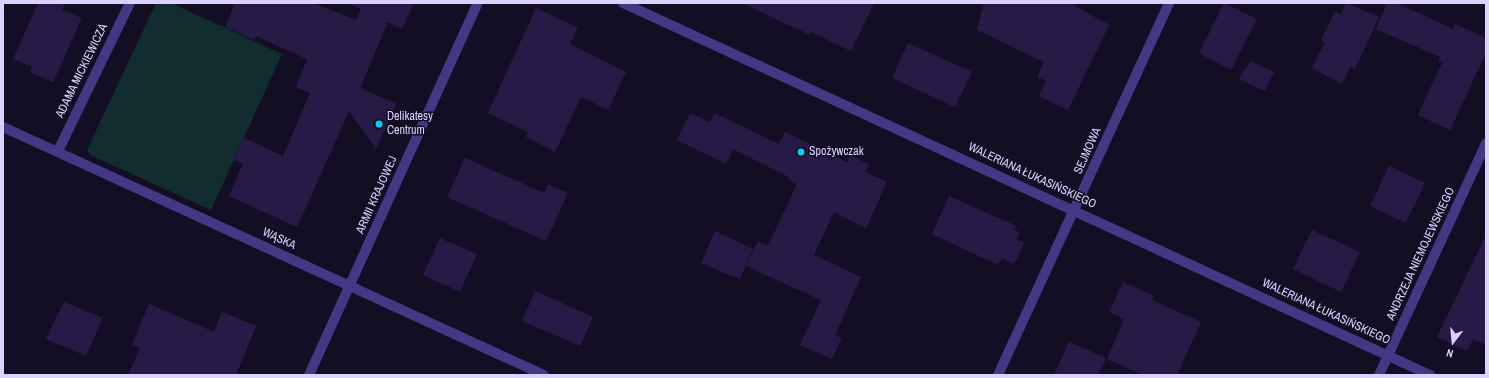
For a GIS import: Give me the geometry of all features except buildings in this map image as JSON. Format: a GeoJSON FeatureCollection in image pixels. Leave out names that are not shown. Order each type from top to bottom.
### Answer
{"type":"FeatureCollection","features":[{"type":"Feature","properties":{"kind":"street","name":"ADAMA MICKIEWICZA"},"geometry":{"type":"LineString","coordinates":[[58,151],[130,3]]}},
{"type":"Feature","properties":{"kind":"street","name":"ARMII KRAJOWEJ"},"geometry":{"type":"LineString","coordinates":[[309,375],[478,3]]}},
{"type":"Feature","properties":{"kind":"street","name":"WALERIANA ŁUKASIŃSKIEGO"},"geometry":{"type":"LineString","coordinates":[[623,3],[1075,210],[1430,375]]}},
{"type":"Feature","properties":{"kind":"street","name":"SEJMOWA"},"geometry":{"type":"LineString","coordinates":[[998,375],[1170,3]]}},
{"type":"Feature","properties":{"kind":"street","name":"WĄSKA"},"geometry":{"type":"LineString","coordinates":[[3,127],[544,375]]}},
{"type":"Feature","properties":{"kind":"street","name":"ANDRZEJA NIEMOJEWSKIEGO"},"geometry":{"type":"LineString","coordinates":[[1379,375],[1486,143]]}},
{"type":"Feature","properties":{"kind":"green space"},"geometry":{"type":"Polygon","coordinates":[[[156,3],[171,3],[282,54],[211,210],[90,155],[87,150],[156,3]]]}},
{"type":"Feature","properties":{"kind":"place","name":"Delikatesy Centrum"},"geometry":{"type":"Point","coordinates":[379,124]}},
{"type":"Feature","properties":{"kind":"place","name":"Spożywczak"},"geometry":{"type":"Point","coordinates":[801,152]}}]}
